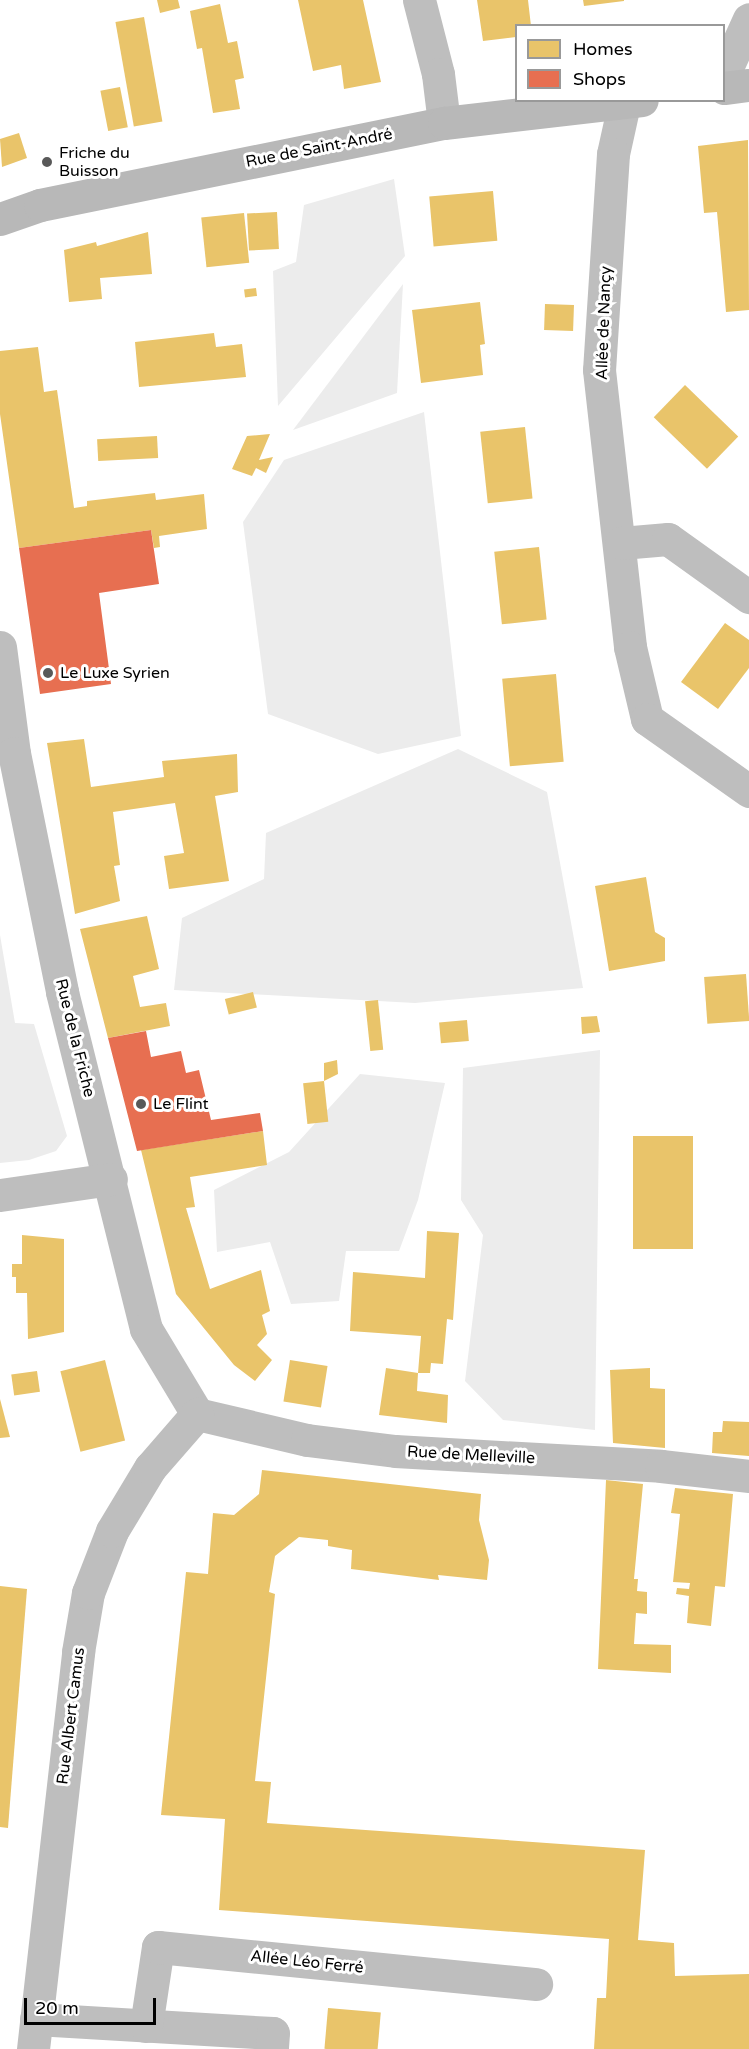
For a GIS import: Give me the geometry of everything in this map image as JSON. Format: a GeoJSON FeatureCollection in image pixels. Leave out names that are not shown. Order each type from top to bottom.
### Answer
{"type":"FeatureCollection","features":[{"type":"Feature","properties":{"kind":"main road"},"geometry":{"type":"LineString","coordinates":[[725,88],[749,85]]}},
{"type":"Feature","properties":{"kind":"main road","name":"Rue de Saint-André"},"geometry":{"type":"LineString","coordinates":[[0,219],[40,205],[444,123],[633,102]]}},
{"type":"Feature","properties":{"kind":"street"},"geometry":{"type":"LineString","coordinates":[[419,0],[438,74],[444,123]]}},
{"type":"Feature","properties":{"kind":"street"},"geometry":{"type":"LineString","coordinates":[[725,70],[749,19]]}},
{"type":"Feature","properties":{"kind":"street","name":"Allée de Nançy"},"geometry":{"type":"LineString","coordinates":[[633,102],[613,154],[599,370],[621,543],[630,647],[647,719],[749,791]]}},
{"type":"Feature","properties":{"kind":"street"},"geometry":{"type":"LineString","coordinates":[[621,543],[668,539],[749,597]]}},
{"type":"Feature","properties":{"kind":"street","name":"Rue de la Friche"},"geometry":{"type":"LineString","coordinates":[[0,647],[14,753],[62,992],[111,1179],[146,1329],[197,1414]]}},
{"type":"Feature","properties":{"kind":"street"},"geometry":{"type":"LineString","coordinates":[[0,1196],[111,1179]]}},
{"type":"Feature","properties":{"kind":"street","name":"Rue de Melleville"},"geometry":{"type":"LineString","coordinates":[[197,1414],[307,1440],[396,1451],[661,1466],[749,1476]]}},
{"type":"Feature","properties":{"kind":"street","name":"Rue Albert Camus"},"geometry":{"type":"LineString","coordinates":[[34,2034],[78,1652],[88,1593],[112,1531],[150,1468],[197,1414]]}},
{"type":"Feature","properties":{"kind":"street","name":"Allée Léo Ferré"},"geometry":{"type":"LineString","coordinates":[[146,2026],[158,1947],[536,1984]]}},
{"type":"Feature","properties":{"kind":"street"},"geometry":{"type":"LineString","coordinates":[[34,2034],[146,2026],[273,2033],[272,2049]]}},
{"type":"Feature","properties":{"kind":"shaded area"},"geometry":{"type":"Polygon","coordinates":[[[394,179],[405,256],[278,406],[273,271],[296,262],[304,205],[394,179]]]}},
{"type":"Feature","properties":{"kind":"shaded area"},"geometry":{"type":"Polygon","coordinates":[[[403,284],[397,393],[293,430],[403,284]]]}},
{"type":"Feature","properties":{"kind":"shaded area"},"geometry":{"type":"Polygon","coordinates":[[[424,412],[461,736],[378,754],[268,714],[243,522],[284,460],[424,412]]]}},
{"type":"Feature","properties":{"kind":"shaded area"},"geometry":{"type":"Polygon","coordinates":[[[458,749],[547,792],[583,988],[415,1003],[174,990],[182,918],[264,879],[266,833],[458,749]]]}},
{"type":"Feature","properties":{"kind":"shaded area"},"geometry":{"type":"Polygon","coordinates":[[[0,935],[15,1023],[34,1024],[67,1136],[56,1151],[29,1160],[0,1163],[0,935]]]}},
{"type":"Feature","properties":{"kind":"shaded area"},"geometry":{"type":"Polygon","coordinates":[[[600,1050],[595,1430],[503,1420],[465,1381],[483,1235],[461,1200],[463,1068],[600,1050]]]}},
{"type":"Feature","properties":{"kind":"shaded area"},"geometry":{"type":"Polygon","coordinates":[[[360,1074],[445,1083],[418,1200],[399,1251],[346,1251],[339,1301],[291,1304],[270,1242],[217,1252],[214,1190],[289,1152],[360,1074]]]}},
{"type":"Feature","properties":{"kind":"building: Homes"},"geometry":{"type":"Polygon","coordinates":[[[157,0],[178,0],[180,8],[160,13],[157,0]]]}},
{"type":"Feature","properties":{"kind":"building: Homes"},"geometry":{"type":"Polygon","coordinates":[[[298,0],[363,0],[381,82],[344,89],[341,65],[313,71],[298,0]]]}},
{"type":"Feature","properties":{"kind":"building: Homes"},"geometry":{"type":"Polygon","coordinates":[[[477,0],[528,0],[531,24],[515,24],[515,37],[483,41],[477,0]]]}},
{"type":"Feature","properties":{"kind":"building: Homes"},"geometry":{"type":"Polygon","coordinates":[[[583,0],[624,0],[624,1],[584,6],[583,0]]]}},
{"type":"Feature","properties":{"kind":"building: Homes"},"geometry":{"type":"Polygon","coordinates":[[[220,4],[228,43],[237,41],[244,78],[235,80],[240,109],[213,113],[202,48],[197,49],[190,11],[220,4]]]}},
{"type":"Feature","properties":{"kind":"building: Homes"},"geometry":{"type":"Polygon","coordinates":[[[144,17],[162,121],[134,126],[115,22],[144,17]]]}},
{"type":"Feature","properties":{"kind":"building: Homes"},"geometry":{"type":"Polygon","coordinates":[[[120,87],[128,127],[108,131],[100,91],[120,87]]]}},
{"type":"Feature","properties":{"kind":"building: Homes"},"geometry":{"type":"Polygon","coordinates":[[[19,133],[27,158],[2,167],[0,139],[19,133]]]}},
{"type":"Feature","properties":{"kind":"building: Homes"},"geometry":{"type":"Polygon","coordinates":[[[748,140],[749,310],[726,312],[717,212],[704,213],[698,146],[748,140]]]}},
{"type":"Feature","properties":{"kind":"building: Homes"},"geometry":{"type":"Polygon","coordinates":[[[493,191],[497,241],[434,246],[429,197],[493,191]]]}},
{"type":"Feature","properties":{"kind":"building: Homes"},"geometry":{"type":"Polygon","coordinates":[[[277,212],[279,249],[249,251],[247,214],[277,212]]]}},
{"type":"Feature","properties":{"kind":"building: Homes"},"geometry":{"type":"Polygon","coordinates":[[[244,213],[249,263],[206,267],[201,217],[244,213]]]}},
{"type":"Feature","properties":{"kind":"building: Homes"},"geometry":{"type":"Polygon","coordinates":[[[148,232],[152,274],[100,278],[102,299],[69,302],[64,250],[96,242],[97,246],[148,232]]]}},
{"type":"Feature","properties":{"kind":"building: Homes"},"geometry":{"type":"Polygon","coordinates":[[[256,288],[257,296],[245,297],[244,289],[256,288]]]}},
{"type":"Feature","properties":{"kind":"building: Homes"},"geometry":{"type":"Polygon","coordinates":[[[480,302],[485,344],[480,345],[483,375],[421,383],[412,310],[480,302]]]}},
{"type":"Feature","properties":{"kind":"building: Homes"},"geometry":{"type":"Polygon","coordinates":[[[545,304],[574,305],[573,331],[544,330],[545,304]]]}},
{"type":"Feature","properties":{"kind":"building: Homes"},"geometry":{"type":"Polygon","coordinates":[[[214,333],[216,347],[242,344],[246,377],[139,387],[135,342],[214,333]]]}},
{"type":"Feature","properties":{"kind":"building: Homes"},"geometry":{"type":"Polygon","coordinates":[[[38,347],[44,392],[57,390],[74,508],[87,506],[87,501],[155,493],[156,500],[204,494],[207,529],[159,536],[160,547],[154,548],[151,530],[19,548],[0,414],[0,351],[38,347]]]}},
{"type":"Feature","properties":{"kind":"building: Homes"},"geometry":{"type":"Polygon","coordinates":[[[685,385],[738,436],[707,469],[654,417],[685,385]]]}},
{"type":"Feature","properties":{"kind":"building: Homes"},"geometry":{"type":"Polygon","coordinates":[[[525,427],[533,499],[488,503],[480,432],[525,427]]]}},
{"type":"Feature","properties":{"kind":"building: Homes"},"geometry":{"type":"Polygon","coordinates":[[[270,434],[259,460],[273,457],[266,473],[256,468],[252,476],[232,469],[247,436],[270,434]]]}},
{"type":"Feature","properties":{"kind":"building: Homes"},"geometry":{"type":"Polygon","coordinates":[[[157,436],[158,458],[98,461],[97,439],[157,436]]]}},
{"type":"Feature","properties":{"kind":"building: Homes"},"geometry":{"type":"Polygon","coordinates":[[[539,547],[547,620],[502,624],[494,552],[539,547]]]}},
{"type":"Feature","properties":{"kind":"building: Homes"},"geometry":{"type":"Polygon","coordinates":[[[725,623],[749,640],[749,668],[718,709],[681,682],[725,623]]]}},
{"type":"Feature","properties":{"kind":"building: Homes"},"geometry":{"type":"Polygon","coordinates":[[[556,674],[564,762],[510,766],[502,679],[556,674]]]}},
{"type":"Feature","properties":{"kind":"building: Homes"},"geometry":{"type":"Polygon","coordinates":[[[84,739],[91,787],[164,777],[162,761],[237,754],[238,792],[215,796],[229,881],[169,889],[164,856],[184,853],[175,803],[113,812],[120,865],[114,866],[120,901],[75,914],[47,743],[84,739]]]}},
{"type":"Feature","properties":{"kind":"building: Homes"},"geometry":{"type":"Polygon","coordinates":[[[646,877],[655,932],[665,938],[665,961],[609,971],[595,886],[646,877]]]}},
{"type":"Feature","properties":{"kind":"building: Homes"},"geometry":{"type":"Polygon","coordinates":[[[147,916],[159,969],[133,976],[140,1007],[166,1003],[170,1026],[108,1038],[80,929],[147,916]]]}},
{"type":"Feature","properties":{"kind":"building: Homes"},"geometry":{"type":"Polygon","coordinates":[[[746,974],[749,1021],[707,1024],[704,977],[746,974]]]}},
{"type":"Feature","properties":{"kind":"building: Homes"},"geometry":{"type":"Polygon","coordinates":[[[253,992],[257,1008],[229,1015],[225,999],[253,992]]]}},
{"type":"Feature","properties":{"kind":"building: Homes"},"geometry":{"type":"Polygon","coordinates":[[[378,1000],[383,1050],[370,1051],[365,1001],[378,1000]]]}},
{"type":"Feature","properties":{"kind":"building: Homes"},"geometry":{"type":"Polygon","coordinates":[[[597,1016],[600,1032],[582,1034],[581,1017],[597,1016]]]}},
{"type":"Feature","properties":{"kind":"building: Homes"},"geometry":{"type":"Polygon","coordinates":[[[467,1020],[469,1041],[441,1043],[439,1022],[467,1020]]]}},
{"type":"Feature","properties":{"kind":"building: Homes"},"geometry":{"type":"Polygon","coordinates":[[[337,1060],[338,1074],[324,1081],[324,1063],[337,1060]]]}},
{"type":"Feature","properties":{"kind":"building: Homes"},"geometry":{"type":"Polygon","coordinates":[[[324,1081],[328,1122],[307,1124],[303,1083],[324,1081]]]}},
{"type":"Feature","properties":{"kind":"building: Homes"},"geometry":{"type":"Polygon","coordinates":[[[263,1131],[267,1165],[190,1177],[195,1207],[186,1208],[210,1289],[261,1270],[270,1311],[262,1315],[267,1334],[257,1345],[272,1360],[255,1381],[234,1365],[176,1294],[141,1150],[263,1131]]]}},
{"type":"Feature","properties":{"kind":"building: Homes"},"geometry":{"type":"Polygon","coordinates":[[[633,1136],[693,1136],[693,1249],[633,1249],[633,1136]]]}},
{"type":"Feature","properties":{"kind":"building: Homes"},"geometry":{"type":"Polygon","coordinates":[[[427,1231],[459,1233],[453,1320],[447,1319],[443,1364],[431,1363],[430,1373],[418,1373],[421,1336],[350,1331],[353,1272],[425,1278],[427,1231]]]}},
{"type":"Feature","properties":{"kind":"building: Homes"},"geometry":{"type":"Polygon","coordinates":[[[22,1235],[64,1239],[64,1332],[28,1339],[27,1293],[16,1293],[16,1277],[12,1277],[12,1264],[22,1264],[22,1235]]]}},
{"type":"Feature","properties":{"kind":"building: Homes"},"geometry":{"type":"Polygon","coordinates":[[[105,1360],[125,1441],[80,1452],[60,1371],[105,1360]]]}},
{"type":"Feature","properties":{"kind":"building: Homes"},"geometry":{"type":"Polygon","coordinates":[[[290,1360],[328,1366],[321,1407],[283,1401],[290,1360]]]}},
{"type":"Feature","properties":{"kind":"building: Homes"},"geometry":{"type":"Polygon","coordinates":[[[386,1368],[418,1373],[417,1391],[448,1395],[447,1423],[379,1415],[386,1368]]]}},
{"type":"Feature","properties":{"kind":"building: Homes"},"geometry":{"type":"Polygon","coordinates":[[[650,1368],[650,1388],[665,1389],[665,1448],[613,1443],[610,1370],[650,1368]]]}},
{"type":"Feature","properties":{"kind":"building: Homes"},"geometry":{"type":"Polygon","coordinates":[[[37,1371],[40,1392],[14,1395],[11,1375],[37,1371]]]}},
{"type":"Feature","properties":{"kind":"building: Homes"},"geometry":{"type":"Polygon","coordinates":[[[0,1399],[10,1437],[0,1438],[0,1399]]]}},
{"type":"Feature","properties":{"kind":"building: Homes"},"geometry":{"type":"Polygon","coordinates":[[[723,1421],[749,1422],[749,1456],[712,1453],[713,1432],[722,1432],[723,1421]]]}},
{"type":"Feature","properties":{"kind":"building: Homes"},"geometry":{"type":"Polygon","coordinates":[[[262,1470],[481,1494],[479,1520],[489,1560],[487,1580],[438,1575],[439,1580],[351,1569],[352,1550],[328,1546],[328,1540],[299,1537],[275,1556],[269,1592],[275,1594],[255,1781],[271,1782],[267,1823],[645,1850],[638,1940],[674,1943],[675,1976],[749,1974],[749,2049],[594,2049],[597,1998],[606,1998],[609,1939],[219,1910],[225,1819],[161,1815],[186,1572],[208,1574],[213,1513],[234,1515],[259,1494],[262,1470]]]}},
{"type":"Feature","properties":{"kind":"building: Homes"},"geometry":{"type":"Polygon","coordinates":[[[606,1480],[643,1484],[634,1579],[638,1579],[637,1591],[647,1592],[647,1614],[636,1613],[634,1644],[671,1645],[671,1673],[598,1669],[606,1480]]]}},
{"type":"Feature","properties":{"kind":"building: Homes"},"geometry":{"type":"Polygon","coordinates":[[[675,1488],[733,1494],[725,1587],[715,1586],[711,1626],[687,1623],[689,1596],[676,1594],[677,1588],[689,1589],[690,1583],[673,1582],[680,1514],[671,1513],[675,1488]]]}},
{"type":"Feature","properties":{"kind":"building: Homes"},"geometry":{"type":"Polygon","coordinates":[[[0,1586],[27,1589],[8,1828],[0,1827],[0,1586]]]}},
{"type":"Feature","properties":{"kind":"building: Homes"},"geometry":{"type":"Polygon","coordinates":[[[328,2008],[381,2013],[378,2049],[324,2049],[328,2008]]]}},
{"type":"Feature","properties":{"kind":"building: Shops"},"geometry":{"type":"Polygon","coordinates":[[[151,530],[159,584],[99,593],[111,684],[40,694],[19,548],[151,530]]]}},
{"type":"Feature","properties":{"kind":"building: Shops"},"geometry":{"type":"Polygon","coordinates":[[[146,1031],[151,1057],[181,1051],[186,1073],[199,1070],[211,1120],[260,1113],[263,1131],[137,1151],[108,1038],[146,1031]]]}},
{"type":"Feature","properties":{"kind":"place","name":"Friche du Buisson"},"geometry":{"type":"Point","coordinates":[47,162]}},
{"type":"Feature","properties":{"kind":"place","name":"Le Luxe Syrien"},"geometry":{"type":"Point","coordinates":[48,673]}},
{"type":"Feature","properties":{"kind":"place","name":"Le Flint"},"geometry":{"type":"Point","coordinates":[141,1104]}}]}
